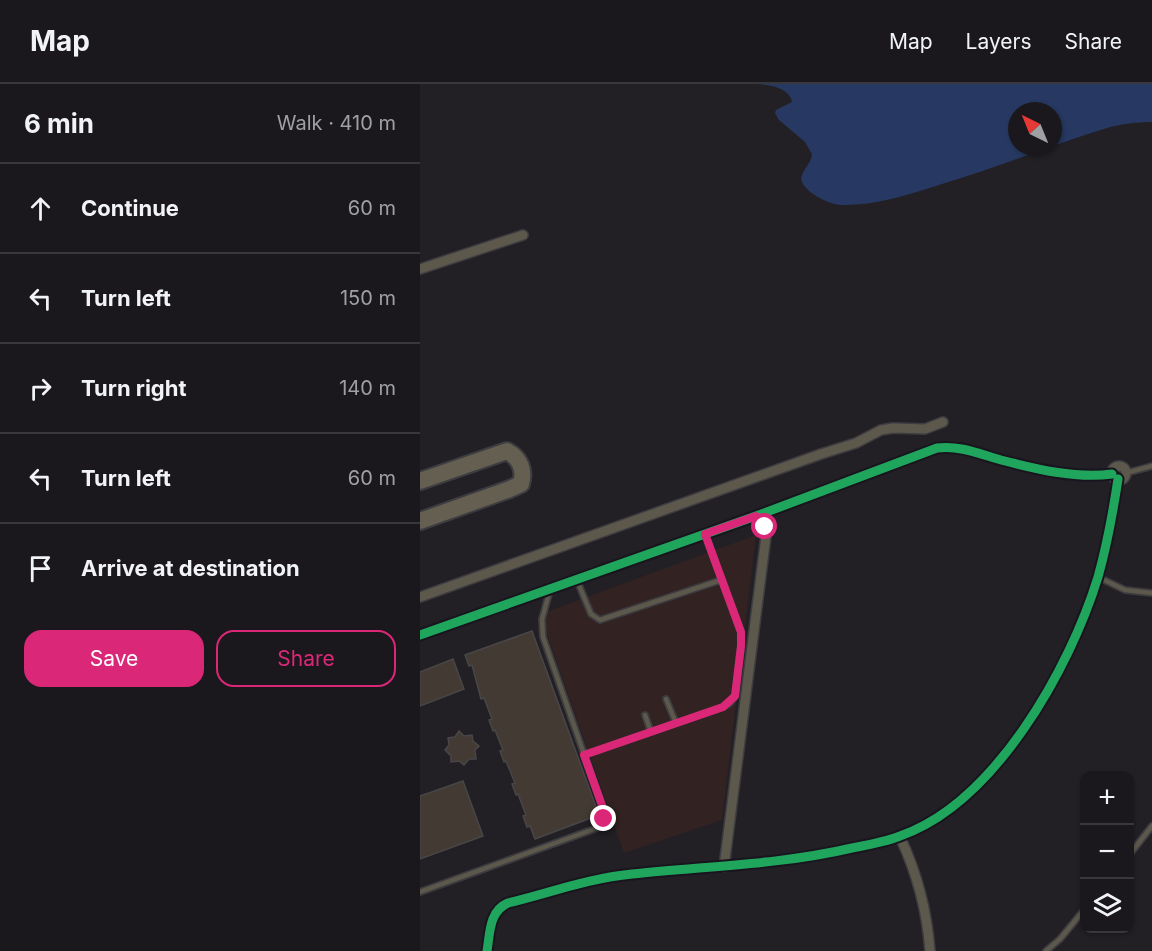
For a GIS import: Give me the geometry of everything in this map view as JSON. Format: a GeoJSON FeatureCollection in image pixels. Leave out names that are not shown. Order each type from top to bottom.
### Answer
{"type":"FeatureCollection","features":[{"type":"Feature","properties":{"kind":"highway"},"geometry":{"type":"LineString","coordinates":[[420,481],[507,451],[516,457],[523,475],[521,484],[420,521]]}},
{"type":"Feature","properties":{"kind":"street"},"geometry":{"type":"LineString","coordinates":[[420,269],[523,235]]}},
{"type":"Feature","properties":{"kind":"street"},"geometry":{"type":"LineString","coordinates":[[420,597],[856,443],[881,430],[925,429],[943,422]]}},
{"type":"Feature","properties":{"kind":"street"},"geometry":{"type":"LineString","coordinates":[[420,635],[943,447],[961,448],[1018,464],[1074,474],[1119,476],[1098,577],[1075,639],[1040,704],[984,778],[959,801],[931,821],[900,837],[813,856],[724,867],[619,876],[504,905],[493,918],[487,951]]}},
{"type":"Feature","properties":{"kind":"street"},"geometry":{"type":"LineString","coordinates":[[724,867],[766,536],[762,522],[756,516]]}},
{"type":"Feature","properties":{"kind":"street"},"geometry":{"type":"LineString","coordinates":[[900,837],[922,896],[930,951]]}},
{"type":"Feature","properties":{"kind":"lane"},"geometry":{"type":"LineString","coordinates":[[1119,476],[1152,466]]}},
{"type":"Feature","properties":{"kind":"lane"},"geometry":{"type":"LineString","coordinates":[[584,755],[727,705],[737,693],[741,632],[705,534]]}},
{"type":"Feature","properties":{"kind":"lane"},"geometry":{"type":"LineString","coordinates":[[1098,577],[1125,590],[1152,593]]}},
{"type":"Feature","properties":{"kind":"lane"},"geometry":{"type":"LineString","coordinates":[[576,578],[591,614],[596,619],[603,620],[721,580]]}},
{"type":"Feature","properties":{"kind":"lane"},"geometry":{"type":"LineString","coordinates":[[420,892],[600,825],[604,819],[604,811],[543,637],[543,610],[550,588]]}},
{"type":"Feature","properties":{"kind":"lane"},"geometry":{"type":"LineString","coordinates":[[666,699],[676,723]]}},
{"type":"Feature","properties":{"kind":"lane"},"geometry":{"type":"LineString","coordinates":[[645,715],[651,732]]}},
{"type":"Feature","properties":{"kind":"lane"},"geometry":{"type":"LineString","coordinates":[[1134,849],[1152,826]]}},
{"type":"Feature","properties":{"kind":"lane"},"geometry":{"type":"LineString","coordinates":[[1046,951],[1060,939],[1080,915]]}},
{"type":"Feature","properties":{"kind":"shaded area"},"geometry":{"type":"Polygon","coordinates":[[[756,535],[722,820],[624,853],[546,631],[546,612],[756,535]]]}},
{"type":"Feature","properties":{"kind":"water"},"geometry":{"type":"Polygon","coordinates":[[[756,84],[1152,84],[1152,122],[1112,127],[1062,143],[1062,102],[1008,102],[1008,156],[1024,156],[906,195],[857,205],[839,205],[820,198],[809,191],[802,182],[802,175],[812,154],[805,142],[779,120],[775,113],[776,110],[792,102],[787,93],[772,86],[756,84]]]}},
{"type":"Feature","properties":{"kind":"building"},"geometry":{"type":"Polygon","coordinates":[[[532,631],[599,815],[535,839],[530,826],[527,827],[523,816],[526,815],[512,784],[515,783],[506,761],[504,762],[500,751],[503,750],[489,720],[492,719],[484,698],[481,699],[472,665],[469,666],[465,655],[532,631]]]}},
{"type":"Feature","properties":{"kind":"building"},"geometry":{"type":"Polygon","coordinates":[[[453,659],[464,689],[420,706],[420,672],[453,659]]]}},
{"type":"Feature","properties":{"kind":"building"},"geometry":{"type":"Polygon","coordinates":[[[459,731],[464,736],[472,735],[473,741],[479,746],[475,750],[476,759],[469,759],[464,765],[459,761],[451,762],[451,756],[445,750],[449,745],[448,738],[455,737],[459,731]]]}},
{"type":"Feature","properties":{"kind":"building"},"geometry":{"type":"Polygon","coordinates":[[[463,781],[483,836],[420,859],[420,796],[463,781]]]}},
{"type":"Feature","properties":{"kind":"cycle path"},"geometry":{"type":"LineString","coordinates":[[420,635],[756,516],[937,448],[961,449],[1056,472],[1084,475],[1112,474]]}},
{"type":"Feature","properties":{"kind":"cycle path"},"geometry":{"type":"LineString","coordinates":[[487,951],[494,917],[497,911],[508,903],[616,876],[770,862],[825,854],[888,840],[935,819],[967,794],[997,764],[1024,728],[1069,651],[1098,577],[1110,528],[1118,479]]}},
{"type":"Feature","properties":{"kind":"route"},"geometry":{"type":"LineString","coordinates":[[604,819],[605,814],[584,755],[723,707],[730,703],[737,693],[741,632],[705,534],[756,516],[765,527]]}}]}
